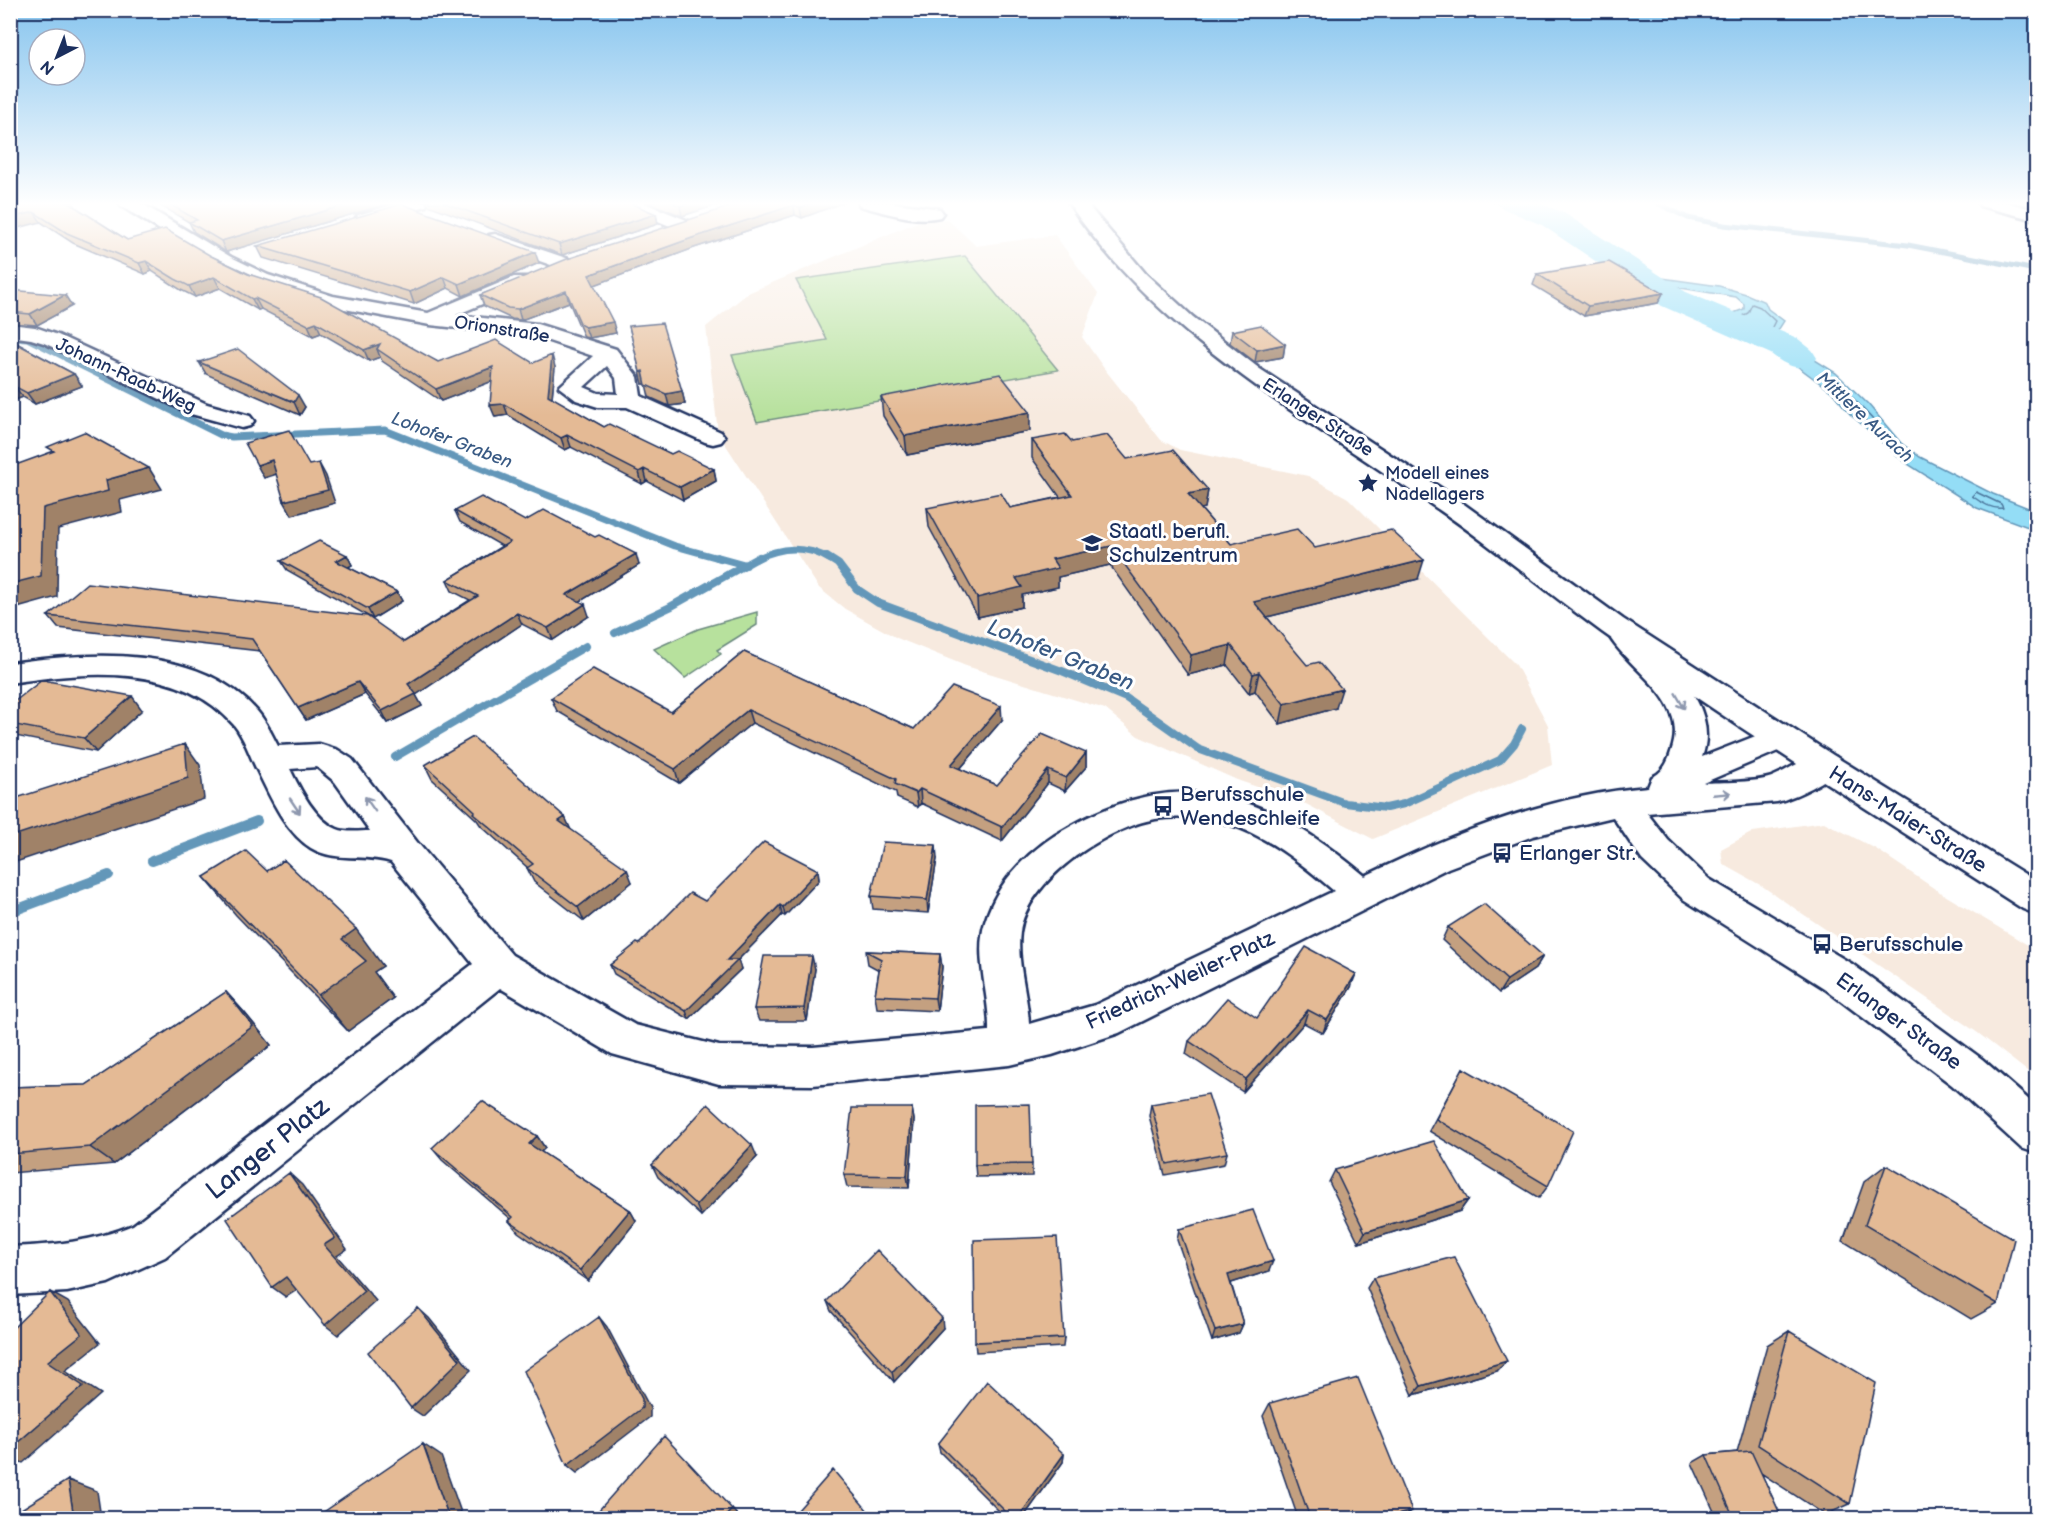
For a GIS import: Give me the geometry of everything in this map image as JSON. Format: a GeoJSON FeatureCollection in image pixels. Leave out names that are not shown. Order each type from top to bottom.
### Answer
{"type":"FeatureCollection","features":[{"type":"Feature","properties":{"kind":"street","name":"Orionstraße"},"geometry":{"type":"LineString","coordinates":[[249,273],[330,301],[430,319],[537,330],[608,354]]}},
{"type":"Feature","properties":{"kind":"street"},"geometry":{"type":"LineString","coordinates":[[430,319],[539,273]]}},
{"type":"Feature","properties":{"kind":"street","name":"Erlanger Straße"},"geometry":{"type":"LineString","coordinates":[[1135,273],[1186,321],[1252,374],[1441,499],[1613,626],[1781,737]]}},
{"type":"Feature","properties":{"kind":"street","name":"Johann-Raab-Weg"},"geometry":{"type":"LineString","coordinates":[[10,330],[35,333],[51,339],[199,410],[242,421]]}},
{"type":"Feature","properties":{"kind":"street"},"geometry":{"type":"LineString","coordinates":[[630,400],[627,377],[608,354],[570,387],[581,396],[604,402],[630,400],[713,437]]}},
{"type":"Feature","properties":{"kind":"street","name":"Erlanger Straße"},"geometry":{"type":"LineString","coordinates":[[1613,626],[1664,677],[1680,697],[1686,712],[1691,738],[1687,756],[1671,783]]}},
{"type":"Feature","properties":{"kind":"street"},"geometry":{"type":"LineString","coordinates":[[10,673],[59,665],[115,666],[164,672],[213,688],[246,718],[290,798],[316,834],[334,843],[385,844],[404,852]]}},
{"type":"Feature","properties":{"kind":"street"},"geometry":{"type":"LineString","coordinates":[[1621,802],[1781,737]]}},
{"type":"Feature","properties":{"kind":"street","name":"Hans-Maier-Straße"},"geometry":{"type":"LineString","coordinates":[[1781,737],[2037,899]]}},
{"type":"Feature","properties":{"kind":"street"},"geometry":{"type":"LineString","coordinates":[[267,754],[281,758],[319,756],[339,766],[347,773],[404,852],[498,967]]}},
{"type":"Feature","properties":{"kind":"street"},"geometry":{"type":"LineString","coordinates":[[1621,802],[1777,790],[1824,765]]}},
{"type":"Feature","properties":{"kind":"street","name":"Erlanger Straße"},"geometry":{"type":"LineString","coordinates":[[1621,802],[1655,850],[1696,889],[1838,976],[1967,1072],[2037,1133]]}},
{"type":"Feature","properties":{"kind":"street","name":"Friedrich-Weiler-Platz"},"geometry":{"type":"LineString","coordinates":[[498,967],[626,1041],[719,1065],[813,1066],[1009,1047],[1052,1037],[1105,1020],[1435,858],[1533,822],[1621,802]]}},
{"type":"Feature","properties":{"kind":"street"},"geometry":{"type":"LineString","coordinates":[[1009,1047],[1008,1004],[1000,941],[1003,921],[1025,881],[1041,865],[1063,847],[1101,824],[1144,808],[1189,806],[1223,808],[1259,821],[1301,844],[1326,862],[1361,893]]}},
{"type":"Feature","properties":{"kind":"street","name":"Langer Platz"},"geometry":{"type":"LineString","coordinates":[[10,1271],[67,1268],[87,1264],[108,1259],[149,1242],[498,967]]}},
{"type":"Feature","properties":{"kind":"shaded area","name":"Staatl. berufl. Schulzentrum"},"geometry":{"type":"Polygon","coordinates":[[[795,273],[1083,273],[1098,294],[1082,337],[1161,440],[1180,450],[1308,476],[1348,498],[1516,665],[1548,725],[1552,765],[1373,839],[1306,804],[1237,780],[1138,736],[1105,709],[966,666],[897,638],[845,609],[819,588],[718,433],[706,327],[748,293],[795,273]]]}},
{"type":"Feature","properties":{"kind":"shaded area"},"geometry":{"type":"Polygon","coordinates":[[[1824,822],[1876,849],[1938,891],[2036,950],[2036,1078],[1978,1033],[1762,886],[1723,864],[1721,849],[1753,832],[1824,822]]]}},
{"type":"Feature","properties":{"kind":"green space"},"geometry":{"type":"Polygon","coordinates":[[[843,273],[979,273],[1058,370],[757,422],[732,355],[827,340],[796,280],[843,273]]]}},
{"type":"Feature","properties":{"kind":"green space"},"geometry":{"type":"Polygon","coordinates":[[[757,612],[757,625],[717,650],[721,654],[685,678],[654,649],[698,629],[757,612]]]}},
{"type":"Feature","properties":{"kind":"water"},"geometry":{"type":"Polygon","coordinates":[[[1622,273],[1643,273],[1719,286],[1765,302],[1768,309],[1784,321],[1775,335],[1836,373],[1868,404],[1901,443],[1920,457],[1993,494],[2036,511],[2036,530],[1977,508],[1903,461],[1850,414],[1832,392],[1778,352],[1736,329],[1723,317],[1744,309],[1744,304],[1736,297],[1638,281],[1622,273]]]}},
{"type":"Feature","properties":{"kind":"building"},"geometry":{"type":"Polygon","coordinates":[[[166,273],[247,273],[321,297],[438,362],[496,340],[533,363],[552,355],[548,395],[604,427],[609,424],[671,454],[677,451],[714,469],[680,487],[644,469],[639,472],[567,435],[561,438],[504,404],[490,405],[493,367],[436,389],[377,349],[380,344],[364,350],[316,322],[308,325],[255,298],[252,299],[214,277],[189,286],[166,273]]]}},
{"type":"Feature","properties":{"kind":"building"},"geometry":{"type":"Polygon","coordinates":[[[348,273],[484,273],[459,284],[444,277],[410,292],[348,273]]]}},
{"type":"Feature","properties":{"kind":"building"},"geometry":{"type":"Polygon","coordinates":[[[532,273],[594,273],[589,275],[613,322],[585,327],[581,325],[566,291],[518,309],[508,308],[480,295],[532,273]]]}},
{"type":"Feature","properties":{"kind":"building"},"geometry":{"type":"Polygon","coordinates":[[[1629,273],[1663,293],[1588,306],[1537,274],[1629,273]]]}},
{"type":"Feature","properties":{"kind":"building"},"geometry":{"type":"Polygon","coordinates":[[[10,290],[65,295],[30,314],[10,312],[10,290]]]}},
{"type":"Feature","properties":{"kind":"building"},"geometry":{"type":"Polygon","coordinates":[[[662,323],[682,391],[666,394],[646,385],[643,371],[640,372],[629,326],[662,323]]]}},
{"type":"Feature","properties":{"kind":"building"},"geometry":{"type":"Polygon","coordinates":[[[1261,325],[1285,344],[1257,350],[1232,331],[1261,325]]]}},
{"type":"Feature","properties":{"kind":"building"},"geometry":{"type":"Polygon","coordinates":[[[10,340],[74,374],[27,393],[14,386],[10,387],[10,340]]]}},
{"type":"Feature","properties":{"kind":"building"},"geometry":{"type":"Polygon","coordinates":[[[238,349],[298,395],[294,402],[199,362],[238,349]]]}},
{"type":"Feature","properties":{"kind":"building"},"geometry":{"type":"Polygon","coordinates":[[[1000,374],[1030,412],[905,436],[881,397],[1000,374]]]}},
{"type":"Feature","properties":{"kind":"building"},"geometry":{"type":"Polygon","coordinates":[[[289,430],[309,465],[319,463],[328,490],[284,501],[272,460],[257,465],[245,443],[289,430]]]}},
{"type":"Feature","properties":{"kind":"building"},"geometry":{"type":"Polygon","coordinates":[[[84,432],[149,468],[106,480],[108,491],[43,508],[41,576],[10,584],[10,467],[54,451],[47,447],[84,432]]]}},
{"type":"Feature","properties":{"kind":"building"},"geometry":{"type":"Polygon","coordinates":[[[1065,434],[1072,442],[1107,435],[1127,459],[1173,450],[1208,490],[1188,494],[1231,544],[1297,529],[1315,548],[1391,530],[1424,560],[1254,602],[1307,665],[1319,662],[1342,689],[1284,704],[1259,672],[1253,674],[1231,645],[1191,655],[1111,546],[1052,559],[1058,568],[1016,578],[1022,587],[977,598],[927,508],[1001,493],[1010,508],[1072,495],[1032,440],[1065,434]]]}},
{"type":"Feature","properties":{"kind":"building"},"geometry":{"type":"Polygon","coordinates":[[[481,497],[525,521],[544,510],[595,537],[599,535],[636,554],[566,595],[585,604],[548,628],[517,613],[408,684],[416,694],[382,711],[358,682],[298,708],[252,639],[48,616],[87,583],[367,616],[404,642],[478,596],[447,580],[510,542],[455,511],[481,497]]]}},
{"type":"Feature","properties":{"kind":"building"},"geometry":{"type":"Polygon","coordinates":[[[319,541],[347,555],[336,561],[397,592],[368,609],[281,561],[319,541]]]}},
{"type":"Feature","properties":{"kind":"building"},"geometry":{"type":"Polygon","coordinates":[[[744,652],[914,729],[952,687],[1001,706],[951,765],[997,785],[1042,734],[1086,753],[1066,778],[1048,770],[1002,827],[920,789],[916,793],[895,784],[896,779],[748,710],[675,769],[551,698],[593,669],[671,712],[744,652]]]}},
{"type":"Feature","properties":{"kind":"building"},"geometry":{"type":"Polygon","coordinates":[[[42,680],[132,696],[84,738],[10,724],[10,705],[42,680]]]}},
{"type":"Feature","properties":{"kind":"building"},"geometry":{"type":"Polygon","coordinates":[[[473,737],[565,817],[559,821],[627,869],[578,907],[527,868],[533,864],[473,813],[475,811],[425,765],[473,737]]]}},
{"type":"Feature","properties":{"kind":"building"},"geometry":{"type":"Polygon","coordinates":[[[185,744],[188,778],[10,837],[10,800],[185,744]]]}},
{"type":"Feature","properties":{"kind":"building"},"geometry":{"type":"Polygon","coordinates":[[[764,842],[818,870],[783,907],[780,905],[727,960],[738,960],[686,1011],[610,965],[637,943],[639,944],[690,893],[705,901],[764,842]]]}},
{"type":"Feature","properties":{"kind":"building"},"geometry":{"type":"Polygon","coordinates":[[[883,842],[936,845],[927,900],[871,896],[883,842]]]}},
{"type":"Feature","properties":{"kind":"building"},"geometry":{"type":"Polygon","coordinates":[[[246,851],[267,871],[284,860],[356,929],[342,939],[366,961],[318,995],[204,877],[246,851]]]}},
{"type":"Feature","properties":{"kind":"building"},"geometry":{"type":"Polygon","coordinates":[[[1484,904],[1543,956],[1507,980],[1448,927],[1484,904]]]}},
{"type":"Feature","properties":{"kind":"building"},"geometry":{"type":"Polygon","coordinates":[[[1306,947],[1356,974],[1327,1020],[1308,1010],[1246,1079],[1189,1041],[1227,998],[1257,1018],[1306,947]]]}},
{"type":"Feature","properties":{"kind":"building"},"geometry":{"type":"Polygon","coordinates":[[[866,951],[940,954],[935,998],[875,995],[881,959],[866,951]]]}},
{"type":"Feature","properties":{"kind":"building"},"geometry":{"type":"Polygon","coordinates":[[[764,956],[812,956],[804,1008],[754,1009],[764,956]]]}},
{"type":"Feature","properties":{"kind":"building"},"geometry":{"type":"Polygon","coordinates":[[[226,992],[253,1026],[90,1147],[10,1154],[10,1087],[86,1085],[226,992]]]}},
{"type":"Feature","properties":{"kind":"building"},"geometry":{"type":"Polygon","coordinates":[[[1463,1068],[1573,1131],[1548,1186],[1436,1119],[1463,1068]]]}},
{"type":"Feature","properties":{"kind":"building"},"geometry":{"type":"Polygon","coordinates":[[[1208,1094],[1227,1153],[1167,1164],[1151,1104],[1208,1094]]]}},
{"type":"Feature","properties":{"kind":"building"},"geometry":{"type":"Polygon","coordinates":[[[482,1101],[537,1136],[529,1144],[630,1210],[580,1270],[509,1221],[513,1217],[432,1148],[482,1101]]]}},
{"type":"Feature","properties":{"kind":"building"},"geometry":{"type":"Polygon","coordinates":[[[708,1104],[752,1145],[696,1205],[652,1165],[708,1104]]]}},
{"type":"Feature","properties":{"kind":"building"},"geometry":{"type":"Polygon","coordinates":[[[1030,1104],[1032,1164],[975,1165],[975,1105],[1030,1104]]]}},
{"type":"Feature","properties":{"kind":"building"},"geometry":{"type":"Polygon","coordinates":[[[852,1108],[912,1108],[907,1176],[844,1175],[852,1108]]]}},
{"type":"Feature","properties":{"kind":"building"},"geometry":{"type":"Polygon","coordinates":[[[1434,1141],[1468,1200],[1365,1232],[1335,1170],[1434,1141]]]}},
{"type":"Feature","properties":{"kind":"building"},"geometry":{"type":"Polygon","coordinates":[[[1886,1165],[2014,1239],[1998,1304],[1865,1225],[1886,1165]]]}},
{"type":"Feature","properties":{"kind":"building"},"geometry":{"type":"Polygon","coordinates":[[[289,1173],[335,1238],[324,1245],[364,1291],[325,1325],[286,1277],[272,1287],[227,1219],[289,1173]]]}},
{"type":"Feature","properties":{"kind":"building"},"geometry":{"type":"Polygon","coordinates":[[[1253,1210],[1273,1261],[1228,1275],[1243,1324],[1215,1331],[1179,1229],[1253,1210]]]}},
{"type":"Feature","properties":{"kind":"building"},"geometry":{"type":"Polygon","coordinates":[[[1057,1237],[1064,1338],[975,1342],[974,1240],[1057,1237]]]}},
{"type":"Feature","properties":{"kind":"building"},"geometry":{"type":"Polygon","coordinates":[[[877,1250],[942,1318],[892,1372],[827,1301],[877,1250]]]}},
{"type":"Feature","properties":{"kind":"building"},"geometry":{"type":"Polygon","coordinates":[[[1454,1257],[1507,1361],[1421,1386],[1373,1278],[1454,1257]]]}},
{"type":"Feature","properties":{"kind":"building"},"geometry":{"type":"Polygon","coordinates":[[[50,1292],[82,1334],[47,1362],[83,1386],[10,1449],[10,1331],[50,1292]]]}},
{"type":"Feature","properties":{"kind":"building"},"geometry":{"type":"Polygon","coordinates":[[[418,1308],[460,1360],[411,1408],[368,1352],[418,1308]]]}},
{"type":"Feature","properties":{"kind":"building"},"geometry":{"type":"Polygon","coordinates":[[[599,1317],[642,1399],[642,1408],[567,1465],[524,1371],[599,1317]]]}},
{"type":"Feature","properties":{"kind":"building"},"geometry":{"type":"Polygon","coordinates":[[[1789,1331],[1876,1383],[1850,1504],[1758,1445],[1789,1331]]]}},
{"type":"Feature","properties":{"kind":"building"},"geometry":{"type":"Polygon","coordinates":[[[1358,1378],[1412,1511],[1385,1518],[1310,1518],[1270,1403],[1358,1378]]]}},
{"type":"Feature","properties":{"kind":"building"},"geometry":{"type":"Polygon","coordinates":[[[987,1381],[1064,1454],[1018,1518],[1012,1518],[938,1444],[987,1381]]]}},
{"type":"Feature","properties":{"kind":"building"},"geometry":{"type":"Polygon","coordinates":[[[664,1436],[732,1509],[724,1518],[592,1518],[664,1436]]]}},
{"type":"Feature","properties":{"kind":"building"},"geometry":{"type":"Polygon","coordinates":[[[423,1444],[449,1518],[315,1518],[423,1444]]]}},
{"type":"Feature","properties":{"kind":"building"},"geometry":{"type":"Polygon","coordinates":[[[1751,1451],[1782,1518],[1734,1518],[1706,1455],[1751,1451]]]}},
{"type":"Feature","properties":{"kind":"building"},"geometry":{"type":"Polygon","coordinates":[[[833,1470],[874,1518],[791,1518],[833,1470]]]}},
{"type":"Feature","properties":{"kind":"building"},"geometry":{"type":"Polygon","coordinates":[[[68,1480],[74,1518],[10,1518],[10,1516],[68,1480]]]}},
{"type":"Feature","properties":{"kind":"waterway","name":"Mittlere Aurach"},"geometry":{"type":"LineString","coordinates":[[1635,273],[1674,299],[1784,346],[1799,358]]}},
{"type":"Feature","properties":{"kind":"waterway","name":"Lohofer Graben"},"geometry":{"type":"LineString","coordinates":[[10,338],[27,339],[69,360]]}},
{"type":"Feature","properties":{"kind":"waterway","name":"Lohofer Graben"},"geometry":{"type":"LineString","coordinates":[[66,358],[221,435],[232,437],[385,430],[675,546],[722,559]]}},
{"type":"Feature","properties":{"kind":"waterway","name":"Lohofer Graben"},"geometry":{"type":"LineString","coordinates":[[756,559],[774,552],[793,549],[811,551],[829,559]]}},
{"type":"Feature","properties":{"kind":"waterway","name":"Lohofer Graben"},"geometry":{"type":"LineString","coordinates":[[717,557],[745,565]]}},
{"type":"Feature","properties":{"kind":"waterway","name":"Lohofer Graben"},"geometry":{"type":"LineString","coordinates":[[745,565],[759,557]]}},
{"type":"Feature","properties":{"kind":"waterway","name":"Lohofer Graben"},"geometry":{"type":"LineString","coordinates":[[827,557],[838,564],[857,589],[878,603],[1062,671],[1126,698],[1198,749],[1345,803],[1386,808],[1404,804],[1500,760],[1514,744],[1522,729]]}},
{"type":"Feature","properties":{"kind":"waterway","name":"Lohofer Graben"},"geometry":{"type":"LineString","coordinates":[[615,633],[670,607],[745,565]]}},
{"type":"Feature","properties":{"kind":"waterway","name":"Lohofer Graben"},"geometry":{"type":"LineString","coordinates":[[395,757],[586,646]]}},
{"type":"Feature","properties":{"kind":"waterway","name":"Lohofer Graben"},"geometry":{"type":"LineString","coordinates":[[152,861],[257,821]]}},
{"type":"Feature","properties":{"kind":"waterway","name":"Lohofer Graben"},"geometry":{"type":"LineString","coordinates":[[10,912],[109,875]]}},
{"type":"Feature","properties":{"kind":"place","name":"Modell eines Nadellagers"},"geometry":{"type":"Point","coordinates":[1368,483]}},
{"type":"Feature","properties":{"kind":"place","name":"Staatl. berufl. Schulzentrum"},"geometry":{"type":"Point","coordinates":[1092,543]}},
{"type":"Feature","properties":{"kind":"place","name":"Berufsschule Wendeschleife"},"geometry":{"type":"Point","coordinates":[1163,806]}},
{"type":"Feature","properties":{"kind":"place","name":"Erlanger Str."},"geometry":{"type":"Point","coordinates":[1502,853]}},
{"type":"Feature","properties":{"kind":"place","name":"Berufsschule"},"geometry":{"type":"Point","coordinates":[1822,944]}}]}
